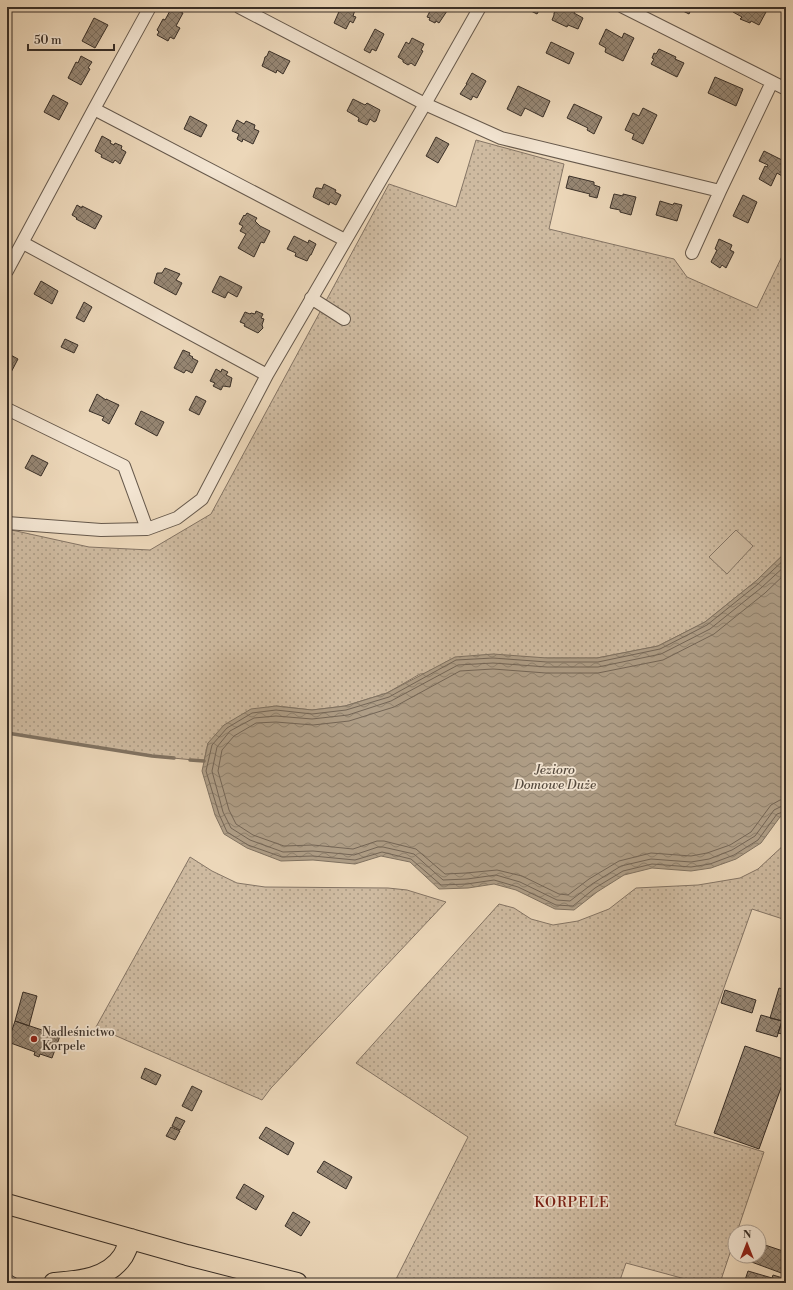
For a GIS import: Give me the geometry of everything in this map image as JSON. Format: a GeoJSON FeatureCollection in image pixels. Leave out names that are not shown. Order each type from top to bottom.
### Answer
{"type":"FeatureCollection","features":[{"type":"Feature","properties":{"kind":"main road"},"geometry":{"type":"LineString","coordinates":[[7,1204],[128,1244],[255,1283]]}},
{"type":"Feature","properties":{"kind":"main road"},"geometry":{"type":"LineString","coordinates":[[7,1212],[39,1224],[128,1244],[187,1255],[296,1283]]}},
{"type":"Feature","properties":{"kind":"main road"},"geometry":{"type":"LineString","coordinates":[[54,1283],[87,1279],[105,1272],[119,1261],[128,1244]]}},
{"type":"Feature","properties":{"kind":"street"},"geometry":{"type":"LineString","coordinates":[[7,271],[150,7]]}},
{"type":"Feature","properties":{"kind":"street"},"geometry":{"type":"LineString","coordinates":[[239,7],[426,104],[501,138],[720,191]]}},
{"type":"Feature","properties":{"kind":"street"},"geometry":{"type":"LineString","coordinates":[[7,523],[101,530],[147,529],[177,518],[202,499],[267,374],[426,104],[480,7]]}},
{"type":"Feature","properties":{"kind":"street"},"geometry":{"type":"LineString","coordinates":[[623,7],[786,89]]}},
{"type":"Feature","properties":{"kind":"street"},"geometry":{"type":"LineString","coordinates":[[692,253],[772,82]]}},
{"type":"Feature","properties":{"kind":"street"},"geometry":{"type":"LineString","coordinates":[[94,109],[345,240]]}},
{"type":"Feature","properties":{"kind":"street"},"geometry":{"type":"LineString","coordinates":[[23,243],[267,374]]}},
{"type":"Feature","properties":{"kind":"street"},"geometry":{"type":"LineString","coordinates":[[311,298],[344,319]]}},
{"type":"Feature","properties":{"kind":"street"},"geometry":{"type":"LineString","coordinates":[[7,409],[124,466],[147,529]]}},
{"type":"Feature","properties":{"kind":"shaded area"},"geometry":{"type":"Polygon","coordinates":[[[476,140],[564,164],[549,229],[674,259],[687,277],[757,308],[786,248],[786,383],[783,390],[786,391],[786,552],[756,581],[705,622],[658,646],[597,658],[547,658],[420,674],[387,693],[345,706],[312,710],[276,706],[208,743],[204,761],[152,756],[7,733],[7,529],[89,547],[150,550],[211,514],[389,184],[456,207],[476,140]]]}},
{"type":"Feature","properties":{"kind":"shaded area"},"geometry":{"type":"Polygon","coordinates":[[[736,530],[753,546],[727,574],[709,557],[736,530]]]}},
{"type":"Feature","properties":{"kind":"shaded area"},"geometry":{"type":"Polygon","coordinates":[[[786,843],[786,920],[752,909],[675,1125],[764,1152],[740,1224],[727,1224],[727,1262],[720,1283],[700,1283],[626,1263],[619,1283],[394,1283],[468,1137],[356,1063],[499,904],[514,908],[531,919],[553,925],[578,921],[609,909],[636,888],[698,885],[740,878],[758,869],[786,843]]]}},
{"type":"Feature","properties":{"kind":"shaded area"},"geometry":{"type":"Polygon","coordinates":[[[190,857],[212,871],[237,883],[265,887],[388,888],[407,890],[446,902],[271,1088],[262,1100],[96,1027],[190,857]]]}},
{"type":"Feature","properties":{"kind":"water","name":"Jezioro Domowe Duże"},"geometry":{"type":"Polygon","coordinates":[[[786,552],[786,814],[780,817],[761,843],[736,859],[711,868],[691,871],[652,868],[624,875],[597,892],[574,910],[555,909],[516,890],[494,884],[468,888],[439,889],[410,862],[381,856],[355,864],[313,860],[281,861],[247,848],[224,834],[215,815],[202,771],[208,743],[224,725],[251,709],[276,706],[312,710],[345,706],[387,693],[455,657],[493,654],[547,658],[597,658],[658,646],[705,622],[756,581],[786,552]]]}},
{"type":"Feature","properties":{"kind":"building"},"geometry":{"type":"Polygon","coordinates":[[[172,7],[183,13],[176,26],[180,28],[174,39],[170,37],[168,41],[157,35],[159,32],[157,30],[163,19],[165,20],[172,7]]]}},
{"type":"Feature","properties":{"kind":"building"},"geometry":{"type":"Polygon","coordinates":[[[341,7],[356,7],[353,16],[356,17],[353,23],[350,21],[346,29],[334,23],[341,7]]]}},
{"type":"Feature","properties":{"kind":"building"},"geometry":{"type":"Polygon","coordinates":[[[432,7],[449,8],[439,23],[429,20],[430,18],[427,17],[432,7]]]}},
{"type":"Feature","properties":{"kind":"building"},"geometry":{"type":"Polygon","coordinates":[[[525,7],[541,7],[537,14],[525,7]]]}},
{"type":"Feature","properties":{"kind":"building"},"geometry":{"type":"Polygon","coordinates":[[[558,7],[566,7],[575,11],[574,13],[583,18],[578,29],[568,25],[567,27],[552,20],[558,7]]]}},
{"type":"Feature","properties":{"kind":"building"},"geometry":{"type":"Polygon","coordinates":[[[675,7],[692,7],[689,14],[675,7]]]}},
{"type":"Feature","properties":{"kind":"building"},"geometry":{"type":"Polygon","coordinates":[[[736,7],[756,7],[766,12],[759,25],[751,21],[750,23],[740,19],[742,17],[733,12],[736,7]]]}},
{"type":"Feature","properties":{"kind":"building"},"geometry":{"type":"Polygon","coordinates":[[[94,18],[108,25],[95,48],[82,41],[94,18]]]}},
{"type":"Feature","properties":{"kind":"building"},"geometry":{"type":"Polygon","coordinates":[[[375,29],[384,34],[376,51],[372,49],[370,53],[364,50],[375,29]]]}},
{"type":"Feature","properties":{"kind":"building"},"geometry":{"type":"Polygon","coordinates":[[[606,29],[622,38],[624,33],[634,38],[623,61],[605,52],[606,48],[599,44],[606,29]]]}},
{"type":"Feature","properties":{"kind":"building"},"geometry":{"type":"Polygon","coordinates":[[[412,38],[424,44],[421,50],[423,51],[415,66],[411,63],[408,65],[398,57],[406,42],[409,44],[412,38]]]}},
{"type":"Feature","properties":{"kind":"building"},"geometry":{"type":"Polygon","coordinates":[[[551,42],[574,53],[569,64],[546,53],[551,42]]]}},
{"type":"Feature","properties":{"kind":"building"},"geometry":{"type":"Polygon","coordinates":[[[659,49],[676,57],[675,59],[684,63],[677,77],[651,64],[654,59],[652,58],[654,53],[656,54],[659,49]]]}},
{"type":"Feature","properties":{"kind":"building"},"geometry":{"type":"Polygon","coordinates":[[[269,51],[290,61],[283,74],[277,70],[276,73],[262,66],[269,51]]]}},
{"type":"Feature","properties":{"kind":"building"},"geometry":{"type":"Polygon","coordinates":[[[81,56],[92,62],[88,68],[90,69],[81,85],[68,78],[76,62],[78,63],[81,56]]]}},
{"type":"Feature","properties":{"kind":"building"},"geometry":{"type":"Polygon","coordinates":[[[472,73],[486,81],[477,98],[473,96],[471,100],[460,94],[472,73]]]}},
{"type":"Feature","properties":{"kind":"building"},"geometry":{"type":"Polygon","coordinates":[[[715,77],[743,89],[736,106],[708,93],[715,77]]]}},
{"type":"Feature","properties":{"kind":"building"},"geometry":{"type":"Polygon","coordinates":[[[518,86],[550,101],[543,117],[525,108],[521,116],[507,109],[518,86]]]}},
{"type":"Feature","properties":{"kind":"building"},"geometry":{"type":"Polygon","coordinates":[[[53,95],[68,103],[59,120],[44,112],[53,95]]]}},
{"type":"Feature","properties":{"kind":"building"},"geometry":{"type":"Polygon","coordinates":[[[353,99],[365,105],[367,103],[380,110],[376,121],[374,122],[370,119],[367,125],[358,121],[359,118],[347,111],[353,99]]]}},
{"type":"Feature","properties":{"kind":"building"},"geometry":{"type":"Polygon","coordinates":[[[574,104],[602,117],[594,134],[587,130],[588,128],[567,118],[574,104]]]}},
{"type":"Feature","properties":{"kind":"building"},"geometry":{"type":"Polygon","coordinates":[[[643,108],[657,115],[643,144],[632,139],[634,134],[625,130],[633,113],[639,116],[643,108]]]}},
{"type":"Feature","properties":{"kind":"building"},"geometry":{"type":"Polygon","coordinates":[[[190,116],[207,125],[201,137],[184,129],[190,116]]]}},
{"type":"Feature","properties":{"kind":"building"},"geometry":{"type":"Polygon","coordinates":[[[237,120],[244,124],[246,121],[255,125],[254,129],[259,131],[253,144],[243,139],[242,142],[237,139],[239,134],[232,131],[237,120]]]}},
{"type":"Feature","properties":{"kind":"building"},"geometry":{"type":"Polygon","coordinates":[[[786,129],[786,138],[782,136],[786,129]]]}},
{"type":"Feature","properties":{"kind":"building"},"geometry":{"type":"Polygon","coordinates":[[[102,136],[111,141],[110,143],[114,145],[115,143],[122,146],[121,149],[126,152],[120,164],[115,160],[113,163],[101,157],[102,155],[95,151],[102,136]]]}},
{"type":"Feature","properties":{"kind":"building"},"geometry":{"type":"Polygon","coordinates":[[[436,137],[449,144],[438,163],[426,156],[436,137]]]}},
{"type":"Feature","properties":{"kind":"building"},"geometry":{"type":"Polygon","coordinates":[[[764,151],[786,162],[784,167],[786,168],[782,176],[777,173],[771,186],[759,179],[765,166],[767,167],[768,165],[759,161],[764,151]]]}},
{"type":"Feature","properties":{"kind":"building"},"geometry":{"type":"Polygon","coordinates":[[[569,176],[594,182],[594,185],[600,187],[597,198],[589,196],[590,194],[566,188],[569,176]]]}},
{"type":"Feature","properties":{"kind":"building"},"geometry":{"type":"Polygon","coordinates":[[[324,184],[336,190],[335,192],[341,195],[336,205],[330,202],[329,205],[313,197],[316,188],[322,189],[324,184]]]}},
{"type":"Feature","properties":{"kind":"building"},"geometry":{"type":"Polygon","coordinates":[[[614,194],[623,196],[623,194],[636,197],[631,215],[620,212],[620,210],[610,208],[614,194]]]}},
{"type":"Feature","properties":{"kind":"building"},"geometry":{"type":"Polygon","coordinates":[[[743,195],[757,202],[748,223],[733,216],[743,195]]]}},
{"type":"Feature","properties":{"kind":"building"},"geometry":{"type":"Polygon","coordinates":[[[660,201],[673,205],[674,203],[682,205],[677,221],[656,215],[660,201]]]}},
{"type":"Feature","properties":{"kind":"building"},"geometry":{"type":"Polygon","coordinates":[[[77,205],[102,216],[95,229],[76,219],[77,218],[72,215],[77,205]]]}},
{"type":"Feature","properties":{"kind":"building"},"geometry":{"type":"Polygon","coordinates":[[[247,213],[257,218],[255,221],[260,226],[270,231],[264,243],[261,242],[254,257],[238,248],[246,234],[240,231],[243,226],[239,224],[244,215],[245,216],[247,213]]]}},
{"type":"Feature","properties":{"kind":"building"},"geometry":{"type":"Polygon","coordinates":[[[294,236],[308,243],[309,240],[316,244],[307,261],[295,256],[296,253],[287,249],[294,236]]]}},
{"type":"Feature","properties":{"kind":"building"},"geometry":{"type":"Polygon","coordinates":[[[719,239],[732,245],[730,250],[734,252],[726,268],[722,265],[720,268],[711,262],[717,250],[715,249],[719,239]]]}},
{"type":"Feature","properties":{"kind":"building"},"geometry":{"type":"Polygon","coordinates":[[[165,268],[180,274],[176,280],[182,283],[176,295],[154,283],[157,273],[162,273],[165,268]]]}},
{"type":"Feature","properties":{"kind":"building"},"geometry":{"type":"Polygon","coordinates":[[[220,276],[242,287],[237,297],[228,292],[225,298],[212,292],[220,276]]]}},
{"type":"Feature","properties":{"kind":"building"},"geometry":{"type":"Polygon","coordinates":[[[41,281],[58,291],[52,304],[34,294],[41,281]]]}},
{"type":"Feature","properties":{"kind":"building"},"geometry":{"type":"Polygon","coordinates":[[[84,302],[92,307],[84,322],[76,318],[84,302]]]}},
{"type":"Feature","properties":{"kind":"building"},"geometry":{"type":"Polygon","coordinates":[[[256,311],[263,314],[261,318],[264,319],[262,325],[263,328],[258,333],[244,326],[245,324],[240,322],[245,312],[255,314],[256,311]]]}},
{"type":"Feature","properties":{"kind":"building"},"geometry":{"type":"Polygon","coordinates":[[[65,339],[78,345],[74,353],[61,347],[65,339]]]}},
{"type":"Feature","properties":{"kind":"building"},"geometry":{"type":"Polygon","coordinates":[[[183,350],[190,353],[189,355],[193,357],[192,358],[198,361],[192,373],[186,370],[184,373],[174,368],[183,350]]]}},
{"type":"Feature","properties":{"kind":"building"},"geometry":{"type":"Polygon","coordinates":[[[7,353],[18,359],[7,380],[7,353]]]}},
{"type":"Feature","properties":{"kind":"building"},"geometry":{"type":"Polygon","coordinates":[[[216,369],[221,372],[222,369],[228,372],[226,375],[232,378],[230,387],[223,386],[221,390],[213,386],[215,383],[210,381],[216,369]]]}},
{"type":"Feature","properties":{"kind":"building"},"geometry":{"type":"Polygon","coordinates":[[[97,394],[106,400],[119,405],[109,424],[102,420],[104,417],[89,411],[97,394]]]}},
{"type":"Feature","properties":{"kind":"building"},"geometry":{"type":"Polygon","coordinates":[[[196,396],[206,401],[199,415],[189,410],[196,396]]]}},
{"type":"Feature","properties":{"kind":"building"},"geometry":{"type":"Polygon","coordinates":[[[141,411],[164,422],[157,436],[135,424],[141,411]]]}},
{"type":"Feature","properties":{"kind":"building"},"geometry":{"type":"Polygon","coordinates":[[[32,455],[48,463],[41,476],[25,468],[32,455]]]}},
{"type":"Feature","properties":{"kind":"building"},"geometry":{"type":"Polygon","coordinates":[[[779,988],[786,990],[786,1035],[778,1033],[782,1021],[770,1018],[779,988]]]}},
{"type":"Feature","properties":{"kind":"building"},"geometry":{"type":"Polygon","coordinates":[[[725,990],[756,1000],[752,1013],[721,1003],[725,990]]]}},
{"type":"Feature","properties":{"kind":"building"},"geometry":{"type":"Polygon","coordinates":[[[23,992],[37,996],[29,1026],[15,1021],[23,992]]]}},
{"type":"Feature","properties":{"kind":"building"},"geometry":{"type":"Polygon","coordinates":[[[761,1015],[782,1021],[777,1037],[756,1031],[761,1015]]]}},
{"type":"Feature","properties":{"kind":"building","name":"Nadleśnictwo Korpele"},"geometry":{"type":"Polygon","coordinates":[[[15,1021],[60,1036],[52,1058],[40,1054],[39,1057],[34,1055],[35,1052],[8,1042],[15,1021]]]}},
{"type":"Feature","properties":{"kind":"building"},"geometry":{"type":"Polygon","coordinates":[[[745,1046],[786,1060],[786,1074],[759,1149],[714,1133],[745,1046]]]}},
{"type":"Feature","properties":{"kind":"building"},"geometry":{"type":"Polygon","coordinates":[[[145,1068],[161,1075],[156,1085],[141,1078],[145,1068]]]}},
{"type":"Feature","properties":{"kind":"building"},"geometry":{"type":"Polygon","coordinates":[[[192,1086],[202,1091],[192,1111],[182,1106],[192,1086]]]}},
{"type":"Feature","properties":{"kind":"building"},"geometry":{"type":"Polygon","coordinates":[[[176,1117],[185,1121],[180,1130],[172,1126],[176,1117]]]}},
{"type":"Feature","properties":{"kind":"building"},"geometry":{"type":"Polygon","coordinates":[[[171,1127],[180,1131],[175,1140],[166,1136],[171,1127]]]}},
{"type":"Feature","properties":{"kind":"building"},"geometry":{"type":"Polygon","coordinates":[[[266,1127],[294,1143],[288,1155],[259,1138],[266,1127]]]}},
{"type":"Feature","properties":{"kind":"building"},"geometry":{"type":"Polygon","coordinates":[[[324,1161],[352,1177],[346,1189],[317,1172],[324,1161]]]}},
{"type":"Feature","properties":{"kind":"building"},"geometry":{"type":"Polygon","coordinates":[[[244,1184],[264,1196],[256,1210],[236,1198],[244,1184]]]}},
{"type":"Feature","properties":{"kind":"building"},"geometry":{"type":"Polygon","coordinates":[[[293,1212],[310,1222],[301,1236],[285,1226],[293,1212]]]}},
{"type":"Feature","properties":{"kind":"building"},"geometry":{"type":"Polygon","coordinates":[[[767,1246],[786,1252],[786,1267],[784,1274],[757,1264],[767,1264],[767,1246]]]}},
{"type":"Feature","properties":{"kind":"building"},"geometry":{"type":"Polygon","coordinates":[[[748,1271],[772,1278],[773,1275],[786,1279],[786,1283],[744,1283],[748,1271]]]}},
{"type":"Feature","properties":{"kind":"building"},"geometry":{"type":"Polygon","coordinates":[[[655,1280],[666,1283],[654,1283],[655,1280]]]}},
{"type":"Feature","properties":{"kind":"waterway"},"geometry":{"type":"LineString","coordinates":[[7,733],[152,756],[174,758]]}},
{"type":"Feature","properties":{"kind":"waterway"},"geometry":{"type":"LineString","coordinates":[[190,760],[204,761]]}},
{"type":"Feature","properties":{"kind":"railway"},"geometry":{"type":"LineString","coordinates":[[7,1275],[21,1283]]}},
{"type":"Feature","properties":{"kind":"place","name":"Nadleśnictwo Korpele"},"geometry":{"type":"Point","coordinates":[34,1039]}},
{"type":"Feature","properties":{"kind":"district","name":"KORPELE"},"geometry":{"type":"Point","coordinates":[572,1203]}}]}
